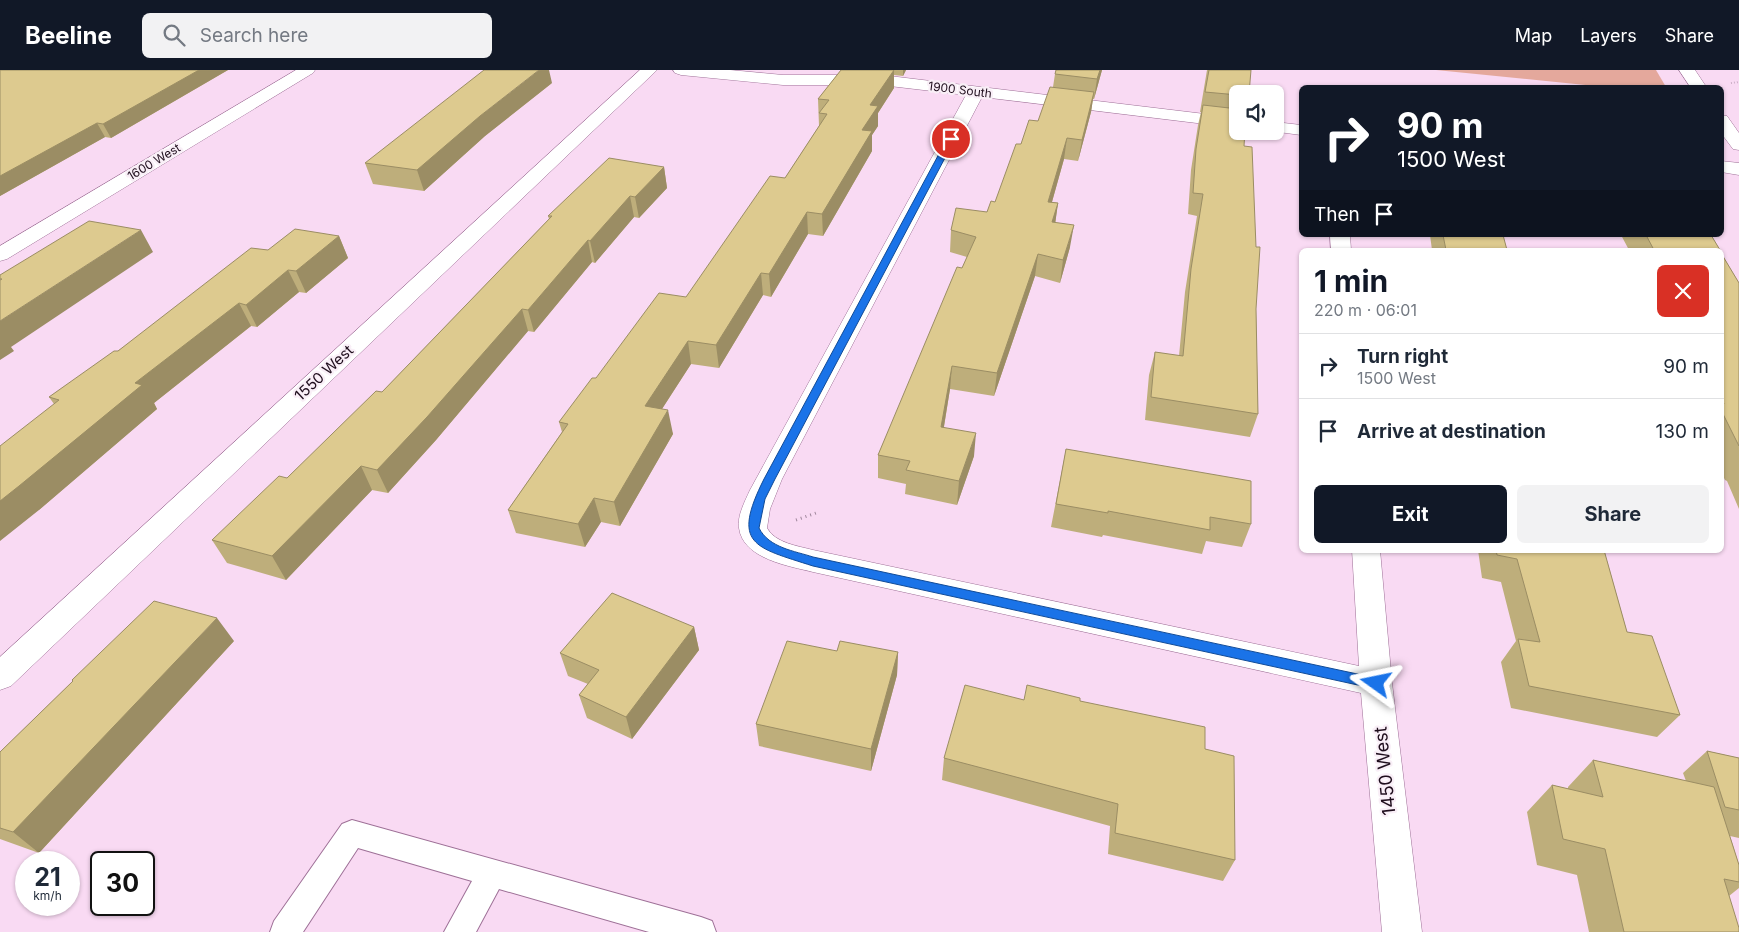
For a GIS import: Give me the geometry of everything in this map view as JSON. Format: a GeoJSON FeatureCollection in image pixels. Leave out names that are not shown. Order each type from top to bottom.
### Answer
{"type":"FeatureCollection","features":[{"type":"Feature","properties":{"kind":"street","name":"1600 West"},"geometry":{"type":"LineString","coordinates":[[0,255],[307,70]]}},
{"type":"Feature","properties":{"kind":"street","name":"1550 West"},"geometry":{"type":"LineString","coordinates":[[0,677],[649,70]]}},
{"type":"Feature","properties":{"kind":"street","name":"1900 South"},"geometry":{"type":"LineString","coordinates":[[681,70],[783,80],[881,80],[1229,122]]}},
{"type":"Feature","properties":{"kind":"street"},"geometry":{"type":"LineString","coordinates":[[1687,70],[1697,85]]}},
{"type":"Feature","properties":{"kind":"street"},"geometry":{"type":"LineString","coordinates":[[976,92],[759,499],[753,528],[756,534],[772,548],[813,561],[1376,683]]}},
{"type":"Feature","properties":{"kind":"street"},"geometry":{"type":"LineString","coordinates":[[1724,124],[1739,145]]}},
{"type":"Feature","properties":{"kind":"street"},"geometry":{"type":"LineString","coordinates":[[1284,128],[1299,130]]}},
{"type":"Feature","properties":{"kind":"street"},"geometry":{"type":"LineString","coordinates":[[1724,166],[1739,168]]}},
{"type":"Feature","properties":{"kind":"street","name":"1450 West"},"geometry":{"type":"LineString","coordinates":[[1366,553],[1376,683],[1402,932]]}},
{"type":"Feature","properties":{"kind":"lane"},"geometry":{"type":"LineString","coordinates":[[285,932],[352,833],[701,932]]}},
{"type":"Feature","properties":{"kind":"lane"},"geometry":{"type":"LineString","coordinates":[[459,932],[492,873]]}},
{"type":"Feature","properties":{"kind":"path"},"geometry":{"type":"LineString","coordinates":[[1731,83],[1739,82]]}},
{"type":"Feature","properties":{"kind":"shaded area"},"geometry":{"type":"Polygon","coordinates":[[[1436,70],[1656,70],[1665,85],[1585,85],[1436,70]]]}},
{"type":"Feature","properties":{"kind":"building"},"geometry":{"type":"Polygon","coordinates":[[[0,70],[199,70],[103,124],[97,123],[0,176],[0,70]]]}},
{"type":"Feature","properties":{"kind":"building"},"geometry":{"type":"Polygon","coordinates":[[[484,70],[539,70],[480,116],[417,170],[365,163],[484,70]]]}},
{"type":"Feature","properties":{"kind":"building"},"geometry":{"type":"Polygon","coordinates":[[[841,70],[894,70],[870,105],[878,106],[862,130],[872,131],[822,214],[807,212],[769,274],[761,273],[716,345],[688,341],[645,406],[668,410],[614,502],[594,498],[578,524],[508,510],[568,424],[559,422],[592,378],[596,378],[659,293],[686,297],[770,176],[785,178],[827,114],[819,113],[829,100],[818,99],[841,70]]]}},
{"type":"Feature","properties":{"kind":"building"},"geometry":{"type":"Polygon","coordinates":[[[1056,70],[1100,70],[1097,79],[1055,74],[1056,70]]]}},
{"type":"Feature","properties":{"kind":"building"},"geometry":{"type":"Polygon","coordinates":[[[1209,70],[1251,70],[1250,85],[1229,85],[1229,94],[1205,92],[1209,70]]]}},
{"type":"Feature","properties":{"kind":"building"},"geometry":{"type":"Polygon","coordinates":[[[1050,87],[1094,92],[1082,140],[1067,138],[1048,202],[1058,203],[1052,222],[1074,225],[1063,260],[1038,254],[997,373],[952,366],[941,427],[976,433],[959,481],[906,470],[910,461],[878,455],[957,267],[962,268],[976,237],[951,230],[956,208],[987,212],[991,201],[995,202],[1016,144],[1021,144],[1029,120],[1038,121],[1050,87]]]}},
{"type":"Feature","properties":{"kind":"building"},"geometry":{"type":"Polygon","coordinates":[[[1203,105],[1229,108],[1229,140],[1244,140],[1244,146],[1252,147],[1256,247],[1260,247],[1256,309],[1258,414],[1151,397],[1155,352],[1183,356],[1191,269],[1203,194],[1193,193],[1196,149],[1203,105]]]}},
{"type":"Feature","properties":{"kind":"building"},"geometry":{"type":"Polygon","coordinates":[[[609,158],[664,167],[635,197],[630,196],[590,241],[588,240],[528,310],[522,309],[427,417],[377,470],[361,466],[272,556],[212,540],[279,476],[287,478],[376,391],[382,392],[552,216],[548,216],[609,158]]]}},
{"type":"Feature","properties":{"kind":"building"},"geometry":{"type":"Polygon","coordinates":[[[89,221],[141,230],[0,321],[0,280],[2,279],[0,279],[0,275],[89,221]]]}},
{"type":"Feature","properties":{"kind":"building"},"geometry":{"type":"Polygon","coordinates":[[[295,229],[339,236],[296,271],[288,270],[246,305],[239,303],[135,383],[142,385],[0,501],[0,446],[59,400],[49,397],[114,351],[118,351],[251,248],[268,250],[295,229]]]}},
{"type":"Feature","properties":{"kind":"building"},"geometry":{"type":"Polygon","coordinates":[[[1443,237],[1504,237],[1506,248],[1446,248],[1443,237]]]}},
{"type":"Feature","properties":{"kind":"building"},"geometry":{"type":"Polygon","coordinates":[[[1647,237],[1712,237],[1719,248],[1653,248],[1647,237]]]}},
{"type":"Feature","properties":{"kind":"building"},"geometry":{"type":"Polygon","coordinates":[[[1724,258],[1739,283],[1739,446],[1724,416],[1724,258]]]}},
{"type":"Feature","properties":{"kind":"building"},"geometry":{"type":"Polygon","coordinates":[[[1066,449],[1251,481],[1251,524],[1210,517],[1210,530],[1108,511],[1108,513],[1056,504],[1066,449]]]}},
{"type":"Feature","properties":{"kind":"building"},"geometry":{"type":"Polygon","coordinates":[[[1497,553],[1605,553],[1627,632],[1652,636],[1680,715],[1529,686],[1518,639],[1540,642],[1517,559],[1497,555],[1497,553]]]}},
{"type":"Feature","properties":{"kind":"building"},"geometry":{"type":"Polygon","coordinates":[[[612,593],[694,627],[626,717],[579,695],[599,670],[560,653],[612,593]]]}},
{"type":"Feature","properties":{"kind":"building"},"geometry":{"type":"Polygon","coordinates":[[[154,601],[217,618],[13,832],[0,828],[0,752],[154,601]]]}},
{"type":"Feature","properties":{"kind":"building"},"geometry":{"type":"Polygon","coordinates":[[[787,641],[837,651],[840,641],[898,652],[871,749],[756,724],[787,641]]]}},
{"type":"Feature","properties":{"kind":"building"},"geometry":{"type":"Polygon","coordinates":[[[965,685],[1024,700],[1027,685],[1080,698],[1080,701],[1205,727],[1205,749],[1234,756],[1235,860],[1115,833],[1118,804],[944,758],[965,685]]]}},
{"type":"Feature","properties":{"kind":"building"},"geometry":{"type":"Polygon","coordinates":[[[1707,751],[1739,758],[1739,810],[1725,807],[1707,751]]]}},
{"type":"Feature","properties":{"kind":"building"},"geometry":{"type":"Polygon","coordinates":[[[1593,760],[1714,787],[1739,865],[1739,882],[1724,879],[1739,932],[1624,932],[1605,849],[1563,839],[1552,785],[1603,797],[1593,760]]]}},
{"type":"Feature","properties":{"kind":"route"},"geometry":{"type":"LineString","coordinates":[[951,139],[759,499],[753,528],[762,542],[772,548],[813,561],[1376,683]]}}]}
